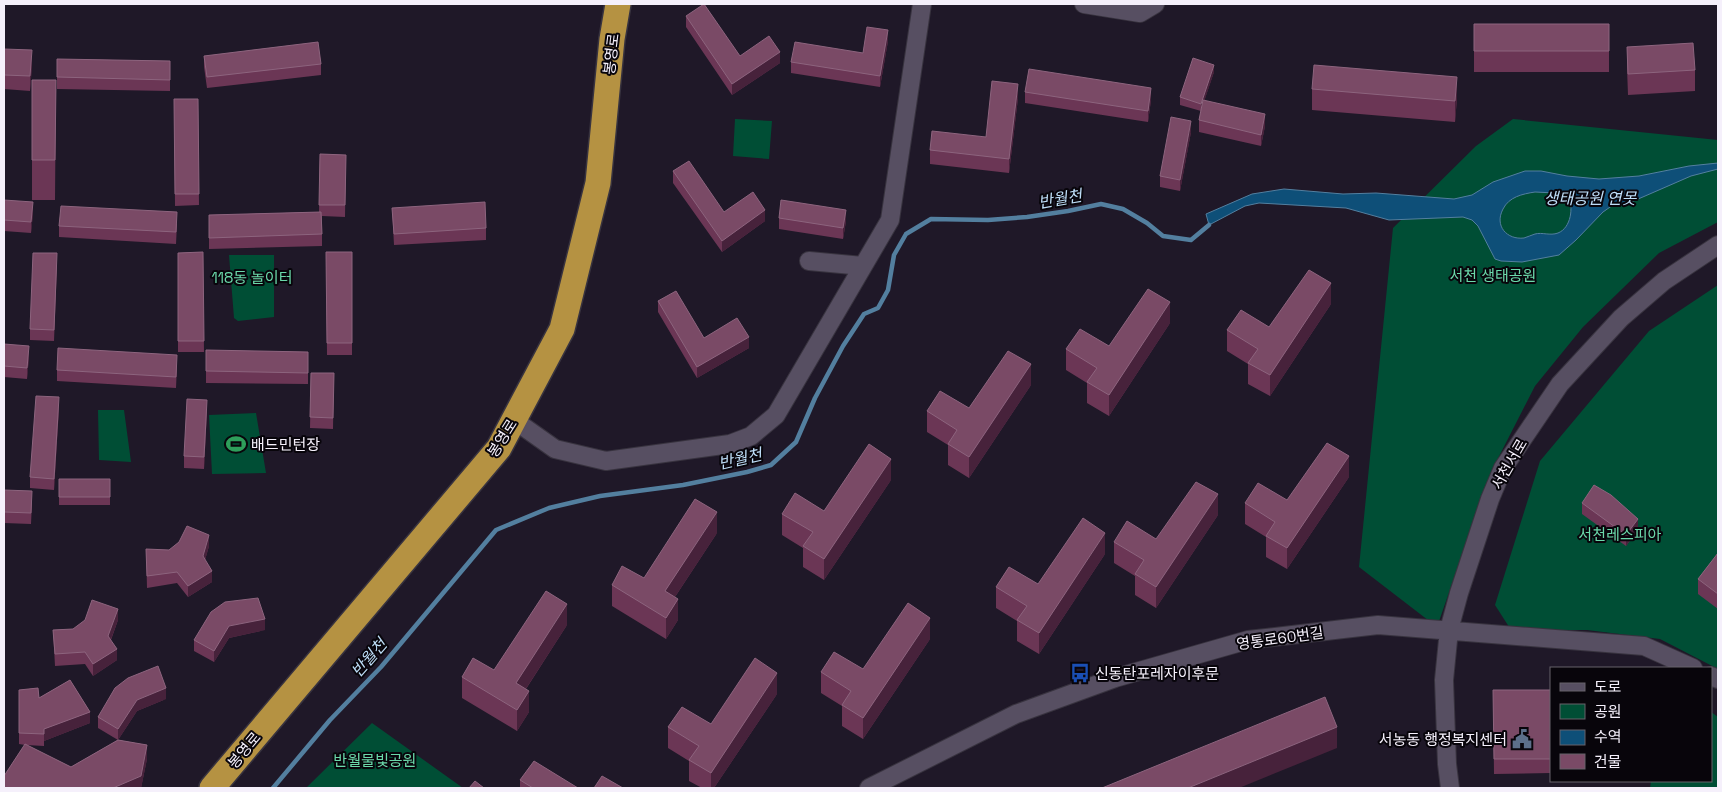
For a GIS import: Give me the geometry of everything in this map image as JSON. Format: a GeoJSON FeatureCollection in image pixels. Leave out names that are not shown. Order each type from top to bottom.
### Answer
{"type":"FeatureCollection","features":[{"type":"Feature","properties":{"kind":"highway","name":"봉영로"},"geometry":{"type":"LineString","coordinates":[[212,788],[499,448],[562,329],[598,183],[612,39],[618,4]]}},
{"type":"Feature","properties":{"kind":"street"},"geometry":{"type":"LineString","coordinates":[[514,420],[555,449],[606,461],[730,444],[751,436],[776,415],[890,220],[922,4]]}},
{"type":"Feature","properties":{"kind":"street"},"geometry":{"type":"LineString","coordinates":[[1084,4],[1140,13],[1155,4]]}},
{"type":"Feature","properties":{"kind":"street","name":"서천서로"},"geometry":{"type":"LineString","coordinates":[[1450,788],[1447,764],[1444,680],[1449,630],[1459,593],[1490,499],[1503,468],[1560,384],[1620,318],[1664,281],[1718,244]]}},
{"type":"Feature","properties":{"kind":"street"},"geometry":{"type":"LineString","coordinates":[[809,261],[863,266]]}},
{"type":"Feature","properties":{"kind":"street","name":"영통로60번길"},"geometry":{"type":"LineString","coordinates":[[869,788],[1016,714],[1115,678],[1248,640],[1378,625],[1644,646],[1691,667]]}},
{"type":"Feature","properties":{"kind":"green space"},"geometry":{"type":"Polygon","coordinates":[[[735,119],[772,121],[769,159],[733,156],[735,119]]]}},
{"type":"Feature","properties":{"kind":"green space","name":"서천 생태공원"},"geometry":{"type":"Polygon","coordinates":[[[1513,119],[1718,140],[1718,222],[1659,253],[1583,327],[1535,386],[1491,472],[1437,627],[1359,567],[1393,228],[1476,146],[1513,119]]]}},
{"type":"Feature","properties":{"kind":"green space","name":"118동 놀이터"},"geometry":{"type":"Polygon","coordinates":[[[229,255],[274,255],[274,317],[238,321],[234,318],[229,255]]]}},
{"type":"Feature","properties":{"kind":"green space","name":"서천레스피아"},"geometry":{"type":"Polygon","coordinates":[[[1718,285],[1718,669],[1660,639],[1587,630],[1511,630],[1495,605],[1540,461],[1649,331],[1718,285]]]}},
{"type":"Feature","properties":{"kind":"green space"},"geometry":{"type":"Polygon","coordinates":[[[98,410],[124,410],[131,462],[99,460],[98,410]]]}},
{"type":"Feature","properties":{"kind":"green space","name":"배드민턴장"},"geometry":{"type":"Polygon","coordinates":[[[256,413],[266,473],[212,474],[209,415],[256,413]]]}},
{"type":"Feature","properties":{"kind":"green space"},"geometry":{"type":"Polygon","coordinates":[[[1712,713],[1718,717],[1718,788],[1650,788],[1651,782],[1712,782],[1712,713]]]}},
{"type":"Feature","properties":{"kind":"green space","name":"반월물빛공원"},"geometry":{"type":"Polygon","coordinates":[[[372,723],[463,788],[306,788],[372,723]]]}},
{"type":"Feature","properties":{"kind":"water","name":"생태공원 연못"},"geometry":{"type":"Polygon","coordinates":[[[1718,163],[1718,169],[1691,176],[1629,203],[1613,205],[1603,212],[1559,255],[1522,262],[1495,259],[1478,226],[1472,220],[1463,217],[1389,220],[1346,208],[1259,203],[1245,206],[1209,225],[1206,214],[1252,194],[1284,189],[1343,194],[1376,193],[1454,199],[1472,195],[1493,182],[1525,171],[1541,171],[1599,179],[1639,176],[1689,166],[1718,163]],[[1535,192],[1512,199],[1503,209],[1501,215],[1500,221],[1504,231],[1512,237],[1518,238],[1534,234],[1558,233],[1566,227],[1570,217],[1571,206],[1568,196],[1535,192]]]}},
{"type":"Feature","properties":{"kind":"building"},"geometry":{"type":"Polygon","coordinates":[[[704,4],[740,56],[769,36],[780,52],[732,84],[686,16],[704,4]]]}},
{"type":"Feature","properties":{"kind":"building"},"geometry":{"type":"Polygon","coordinates":[[[1474,24],[1609,24],[1609,51],[1474,51],[1474,24]]]}},
{"type":"Feature","properties":{"kind":"building"},"geometry":{"type":"Polygon","coordinates":[[[867,27],[888,30],[880,76],[791,62],[795,42],[863,53],[867,27]]]}},
{"type":"Feature","properties":{"kind":"building"},"geometry":{"type":"Polygon","coordinates":[[[318,42],[321,64],[207,77],[204,56],[318,42]]]}},
{"type":"Feature","properties":{"kind":"building"},"geometry":{"type":"Polygon","coordinates":[[[1693,43],[1695,70],[1628,74],[1627,47],[1693,43]]]}},
{"type":"Feature","properties":{"kind":"building"},"geometry":{"type":"Polygon","coordinates":[[[4,49],[32,50],[30,76],[4,75],[4,49]]]}},
{"type":"Feature","properties":{"kind":"building"},"geometry":{"type":"Polygon","coordinates":[[[1193,58],[1214,65],[1201,104],[1180,97],[1193,58]]]}},
{"type":"Feature","properties":{"kind":"building"},"geometry":{"type":"Polygon","coordinates":[[[57,59],[170,61],[170,80],[57,77],[57,59]]]}},
{"type":"Feature","properties":{"kind":"building"},"geometry":{"type":"Polygon","coordinates":[[[1314,65],[1457,77],[1455,101],[1312,89],[1314,65]]]}},
{"type":"Feature","properties":{"kind":"building"},"geometry":{"type":"Polygon","coordinates":[[[1029,69],[1151,88],[1148,111],[1025,92],[1029,69]]]}},
{"type":"Feature","properties":{"kind":"building"},"geometry":{"type":"Polygon","coordinates":[[[32,80],[56,80],[55,160],[32,160],[32,80]]]}},
{"type":"Feature","properties":{"kind":"building"},"geometry":{"type":"Polygon","coordinates":[[[992,81],[1018,84],[1009,159],[930,150],[932,131],[986,137],[992,81]]]}},
{"type":"Feature","properties":{"kind":"building"},"geometry":{"type":"Polygon","coordinates":[[[174,99],[198,99],[199,194],[175,194],[174,99]]]}},
{"type":"Feature","properties":{"kind":"building"},"geometry":{"type":"Polygon","coordinates":[[[1203,100],[1265,114],[1261,135],[1199,120],[1203,100]]]}},
{"type":"Feature","properties":{"kind":"building"},"geometry":{"type":"Polygon","coordinates":[[[1171,117],[1191,121],[1180,180],[1160,176],[1171,117]]]}},
{"type":"Feature","properties":{"kind":"building"},"geometry":{"type":"Polygon","coordinates":[[[320,154],[346,155],[345,205],[319,205],[320,154]]]}},
{"type":"Feature","properties":{"kind":"building"},"geometry":{"type":"Polygon","coordinates":[[[689,161],[724,212],[753,192],[765,210],[722,241],[673,171],[689,161]]]}},
{"type":"Feature","properties":{"kind":"building"},"geometry":{"type":"Polygon","coordinates":[[[4,200],[33,202],[31,222],[4,220],[4,200]]]}},
{"type":"Feature","properties":{"kind":"building"},"geometry":{"type":"Polygon","coordinates":[[[781,200],[846,210],[843,228],[779,218],[781,200]]]}},
{"type":"Feature","properties":{"kind":"building"},"geometry":{"type":"Polygon","coordinates":[[[485,202],[486,228],[394,234],[392,208],[485,202]]]}},
{"type":"Feature","properties":{"kind":"building"},"geometry":{"type":"Polygon","coordinates":[[[61,206],[177,212],[176,232],[59,226],[61,206]]]}},
{"type":"Feature","properties":{"kind":"building"},"geometry":{"type":"Polygon","coordinates":[[[321,212],[322,234],[209,238],[209,215],[321,212]]]}},
{"type":"Feature","properties":{"kind":"building"},"geometry":{"type":"Polygon","coordinates":[[[203,252],[204,341],[178,341],[178,253],[203,252]]]}},
{"type":"Feature","properties":{"kind":"building"},"geometry":{"type":"Polygon","coordinates":[[[326,252],[352,252],[352,343],[327,343],[326,252]]]}},
{"type":"Feature","properties":{"kind":"building"},"geometry":{"type":"Polygon","coordinates":[[[33,253],[57,253],[54,330],[30,329],[33,253]]]}},
{"type":"Feature","properties":{"kind":"building"},"geometry":{"type":"Polygon","coordinates":[[[1309,270],[1331,283],[1270,375],[1248,363],[1258,349],[1227,330],[1241,310],[1269,327],[1309,270]]]}},
{"type":"Feature","properties":{"kind":"building"},"geometry":{"type":"Polygon","coordinates":[[[1148,289],[1170,302],[1109,395],[1087,382],[1097,368],[1066,349],[1080,329],[1109,346],[1148,289]]]}},
{"type":"Feature","properties":{"kind":"building"},"geometry":{"type":"Polygon","coordinates":[[[676,291],[704,338],[737,318],[749,337],[697,367],[658,301],[676,291]]]}},
{"type":"Feature","properties":{"kind":"building"},"geometry":{"type":"Polygon","coordinates":[[[4,344],[29,346],[27,368],[4,366],[4,344]]]}},
{"type":"Feature","properties":{"kind":"building"},"geometry":{"type":"Polygon","coordinates":[[[58,348],[177,355],[176,377],[57,370],[58,348]]]}},
{"type":"Feature","properties":{"kind":"building"},"geometry":{"type":"Polygon","coordinates":[[[206,350],[308,352],[308,373],[206,371],[206,350]]]}},
{"type":"Feature","properties":{"kind":"building"},"geometry":{"type":"Polygon","coordinates":[[[1008,351],[1031,364],[969,457],[948,444],[957,430],[927,411],[940,391],[969,408],[1008,351]]]}},
{"type":"Feature","properties":{"kind":"building"},"geometry":{"type":"Polygon","coordinates":[[[311,373],[334,373],[333,418],[310,417],[311,373]]]}},
{"type":"Feature","properties":{"kind":"building"},"geometry":{"type":"Polygon","coordinates":[[[36,396],[59,397],[54,479],[30,477],[36,396]]]}},
{"type":"Feature","properties":{"kind":"building"},"geometry":{"type":"Polygon","coordinates":[[[187,399],[207,400],[204,457],[184,456],[187,399]]]}},
{"type":"Feature","properties":{"kind":"building"},"geometry":{"type":"Polygon","coordinates":[[[1327,443],[1349,456],[1287,548],[1266,536],[1275,522],[1245,503],[1258,483],[1287,500],[1327,443]]]}},
{"type":"Feature","properties":{"kind":"building"},"geometry":{"type":"Polygon","coordinates":[[[869,444],[891,459],[824,559],[803,546],[813,532],[782,514],[795,493],[824,511],[869,444]]]}},
{"type":"Feature","properties":{"kind":"building"},"geometry":{"type":"Polygon","coordinates":[[[59,479],[110,479],[110,497],[59,497],[59,479]]]}},
{"type":"Feature","properties":{"kind":"building"},"geometry":{"type":"Polygon","coordinates":[[[1196,482],[1218,494],[1156,587],[1135,574],[1144,560],[1114,542],[1127,521],[1156,539],[1196,482]]]}},
{"type":"Feature","properties":{"kind":"building"},"geometry":{"type":"Polygon","coordinates":[[[1594,485],[1611,495],[1638,519],[1626,535],[1582,503],[1594,485]]]}},
{"type":"Feature","properties":{"kind":"building"},"geometry":{"type":"Polygon","coordinates":[[[4,490],[32,491],[31,513],[4,512],[4,490]]]}},
{"type":"Feature","properties":{"kind":"building"},"geometry":{"type":"Polygon","coordinates":[[[695,499],[717,512],[665,591],[678,599],[666,618],[612,585],[622,566],[644,578],[695,499]]]}},
{"type":"Feature","properties":{"kind":"building"},"geometry":{"type":"Polygon","coordinates":[[[1083,518],[1105,533],[1039,633],[1017,620],[1027,606],[996,587],[1009,567],[1038,584],[1083,518]]]}},
{"type":"Feature","properties":{"kind":"building"},"geometry":{"type":"Polygon","coordinates":[[[187,526],[209,535],[203,556],[212,571],[188,586],[177,572],[147,576],[146,549],[169,550],[179,542],[187,526]]]}},
{"type":"Feature","properties":{"kind":"building"},"geometry":{"type":"Polygon","coordinates":[[[1718,553],[1718,594],[1698,579],[1718,553]]]}},
{"type":"Feature","properties":{"kind":"building"},"geometry":{"type":"Polygon","coordinates":[[[546,591],[567,604],[516,683],[529,691],[517,710],[462,677],[473,658],[494,670],[546,591]]]}},
{"type":"Feature","properties":{"kind":"building"},"geometry":{"type":"Polygon","coordinates":[[[258,598],[265,619],[229,626],[214,651],[194,640],[211,612],[225,602],[258,598]]]}},
{"type":"Feature","properties":{"kind":"building"},"geometry":{"type":"Polygon","coordinates":[[[92,600],[118,609],[108,636],[117,649],[93,664],[85,652],[55,654],[53,630],[73,629],[85,620],[92,600]]]}},
{"type":"Feature","properties":{"kind":"building"},"geometry":{"type":"Polygon","coordinates":[[[908,603],[930,618],[863,718],[842,705],[851,691],[821,672],[834,652],[863,669],[908,603]]]}},
{"type":"Feature","properties":{"kind":"building"},"geometry":{"type":"Polygon","coordinates":[[[755,658],[777,673],[711,773],[689,760],[699,746],[668,727],[682,707],[711,724],[755,658]]]}},
{"type":"Feature","properties":{"kind":"building"},"geometry":{"type":"Polygon","coordinates":[[[158,666],[166,688],[137,700],[118,729],[98,717],[115,688],[128,678],[158,666]]]}},
{"type":"Feature","properties":{"kind":"building"},"geometry":{"type":"Polygon","coordinates":[[[70,680],[90,712],[44,729],[44,734],[19,733],[19,690],[38,688],[39,698],[70,680]]]}},
{"type":"Feature","properties":{"kind":"building","name":"서농동 행정복지센터"},"geometry":{"type":"Polygon","coordinates":[[[1493,690],[1550,690],[1550,759],[1494,759],[1493,690]]]}},
{"type":"Feature","properties":{"kind":"building"},"geometry":{"type":"Polygon","coordinates":[[[1325,697],[1337,727],[1188,788],[1102,788],[1325,697]]]}},
{"type":"Feature","properties":{"kind":"building"},"geometry":{"type":"Polygon","coordinates":[[[118,740],[147,745],[141,776],[113,788],[4,788],[4,776],[25,744],[71,767],[118,740]]]}},
{"type":"Feature","properties":{"kind":"building"},"geometry":{"type":"Polygon","coordinates":[[[534,761],[578,788],[533,788],[520,780],[534,761]]]}},
{"type":"Feature","properties":{"kind":"building"},"geometry":{"type":"Polygon","coordinates":[[[602,776],[623,788],[594,788],[602,776]]]}},
{"type":"Feature","properties":{"kind":"building"},"geometry":{"type":"Polygon","coordinates":[[[475,781],[484,788],[469,788],[475,781]]]}},
{"type":"Feature","properties":{"kind":"waterway","name":"반월천"},"geometry":{"type":"LineString","coordinates":[[273,788],[330,720],[381,667],[496,530],[549,508],[600,496],[683,485],[747,472],[771,465],[796,442],[815,398],[843,346],[864,314],[878,308],[888,290],[894,255],[906,234],[931,219],[988,220],[1027,217],[1101,204],[1123,209],[1147,223],[1163,236],[1191,240],[1209,225]]}},
{"type":"Feature","properties":{"kind":"place","name":"배드민턴장"},"geometry":{"type":"Point","coordinates":[236,444]}},
{"type":"Feature","properties":{"kind":"place","name":"신동탄포레자이후문"},"geometry":{"type":"Point","coordinates":[1080,673]}},
{"type":"Feature","properties":{"kind":"place","name":"서농동 행정복지센터"},"geometry":{"type":"Point","coordinates":[1522,739]}}]}
